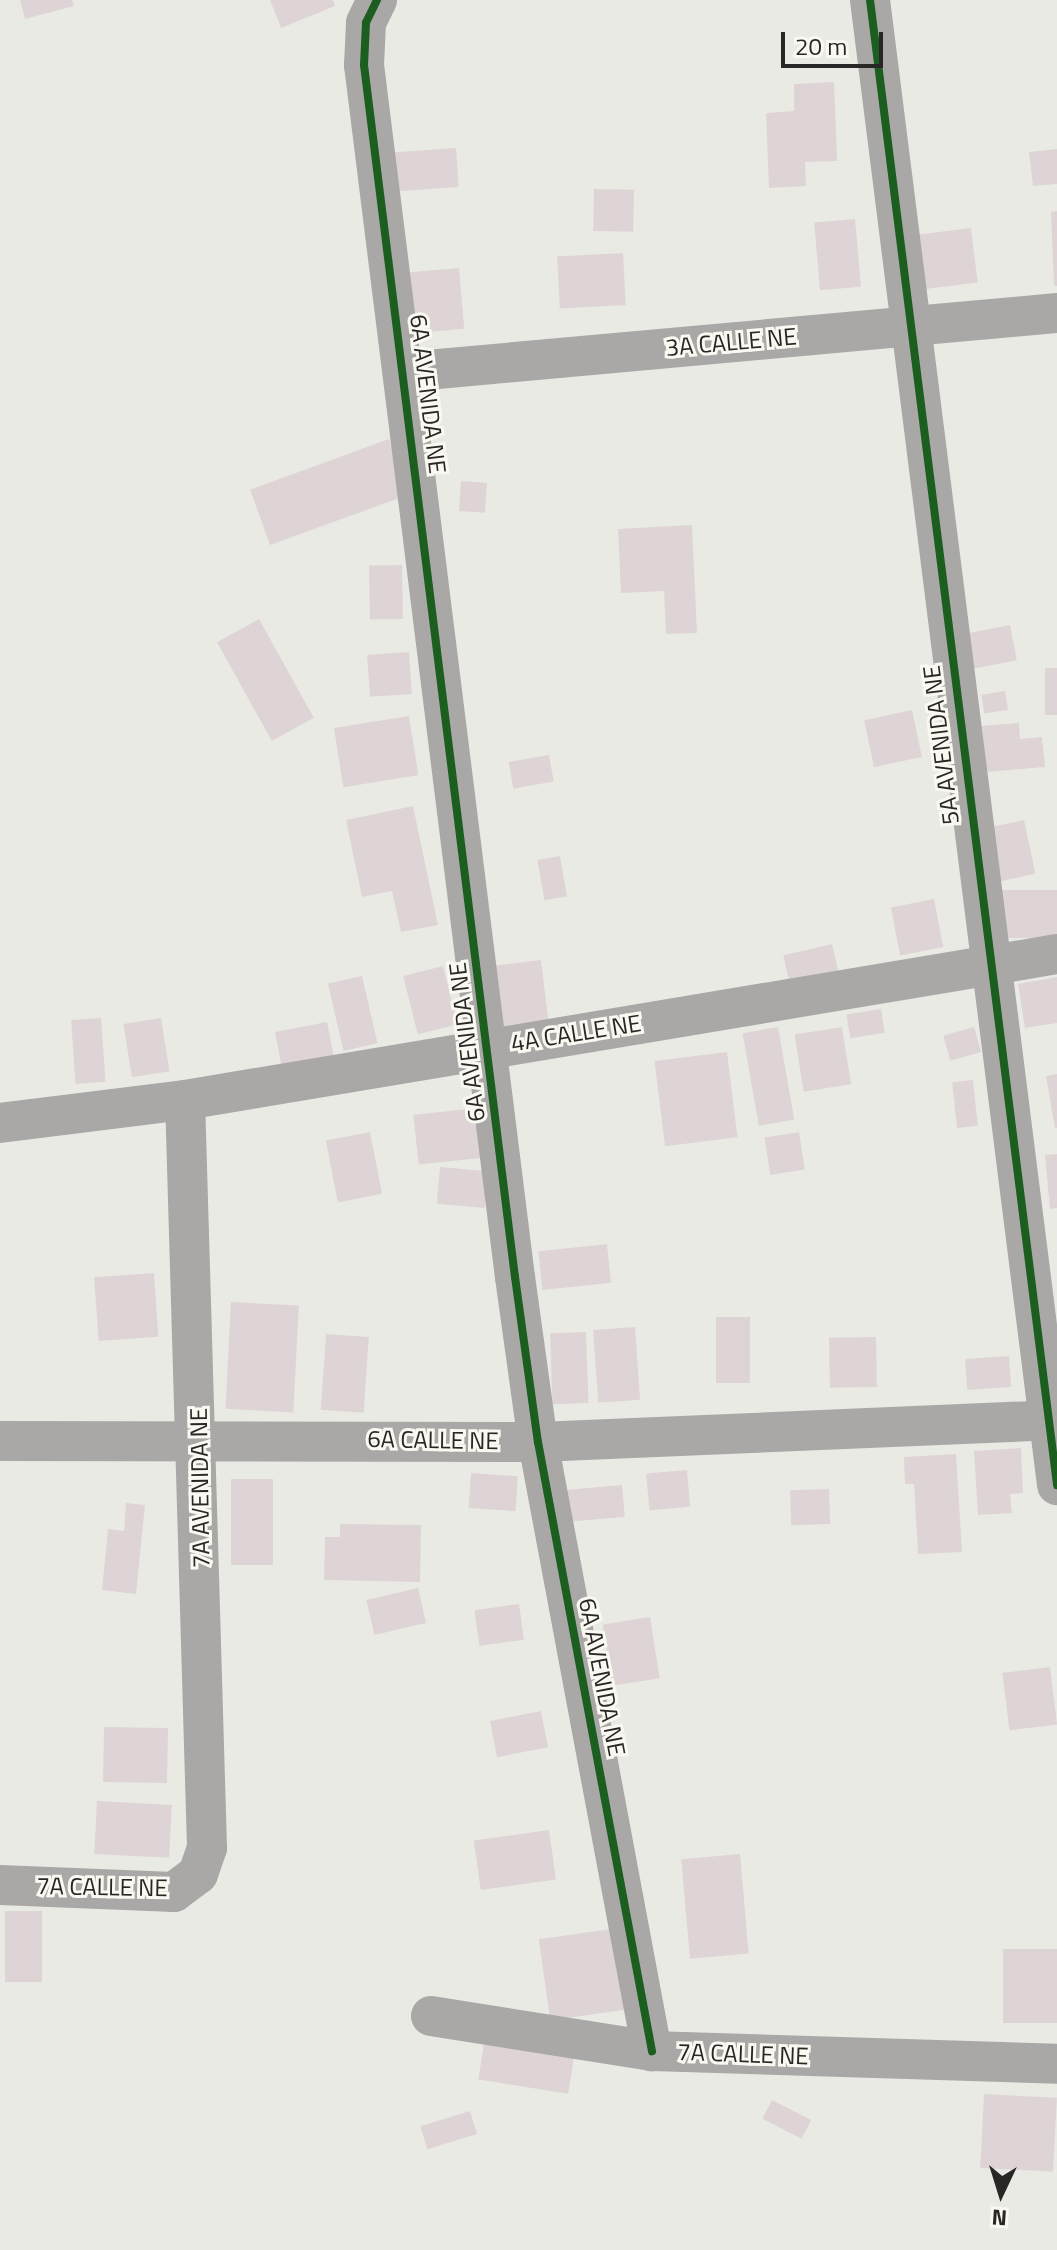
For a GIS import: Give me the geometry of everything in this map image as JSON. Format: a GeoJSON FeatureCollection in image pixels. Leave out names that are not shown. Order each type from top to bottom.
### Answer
{"type":"FeatureCollection","features":[{"type":"Feature","properties":{"kind":"street","name":"5A AVENIDA NE"},"geometry":{"type":"LineString","coordinates":[[870,0],[988,966],[1053,1420],[1057,1485]]}},
{"type":"Feature","properties":{"kind":"street","name":"6A AVENIDA NE"},"geometry":{"type":"LineString","coordinates":[[372,11],[364,65],[538,1442],[652,2051]]}},
{"type":"Feature","properties":{"kind":"street","name":"3A CALLE NE"},"geometry":{"type":"LineString","coordinates":[[405,372],[1057,313]]}},
{"type":"Feature","properties":{"kind":"street","name":"4A CALLE NE"},"geometry":{"type":"LineString","coordinates":[[0,1123],[185,1100],[1057,954]]}},
{"type":"Feature","properties":{"kind":"street","name":"7A AVENIDA NE"},"geometry":{"type":"LineString","coordinates":[[185,1100],[200,1437],[207,1848],[198,1874]]}},
{"type":"Feature","properties":{"kind":"street","name":"6A CALLE NE"},"geometry":{"type":"LineString","coordinates":[[0,1441],[200,1437],[538,1442],[1053,1420]]}},
{"type":"Feature","properties":{"kind":"street","name":"7A CALLE NE"},"geometry":{"type":"LineString","coordinates":[[0,1885],[174,1892],[198,1874]]}},
{"type":"Feature","properties":{"kind":"street","name":"7A CALLE NE"},"geometry":{"type":"LineString","coordinates":[[431,2016],[652,2051],[1057,2064]]}},
{"type":"Feature","properties":{"kind":"building"},"geometry":{"type":"Polygon","coordinates":[[[20,0],[72,0],[74,6],[25,19],[20,0]]]}},
{"type":"Feature","properties":{"kind":"building"},"geometry":{"type":"Polygon","coordinates":[[[270,0],[333,0],[335,6],[281,28],[270,0]]]}},
{"type":"Feature","properties":{"kind":"building"},"geometry":{"type":"Polygon","coordinates":[[[834,82],[837,161],[805,162],[806,186],[769,188],[766,113],[794,111],[794,84],[834,82]]]}},
{"type":"Feature","properties":{"kind":"building"},"geometry":{"type":"Polygon","coordinates":[[[456,148],[459,187],[394,191],[391,153],[456,148]]]}},
{"type":"Feature","properties":{"kind":"building"},"geometry":{"type":"Polygon","coordinates":[[[1057,149],[1057,184],[1033,186],[1029,152],[1057,149]]]}},
{"type":"Feature","properties":{"kind":"building"},"geometry":{"type":"Polygon","coordinates":[[[594,189],[634,190],[633,232],[593,231],[594,189]]]}},
{"type":"Feature","properties":{"kind":"building"},"geometry":{"type":"Polygon","coordinates":[[[1057,211],[1057,286],[1054,286],[1051,212],[1057,211]]]}},
{"type":"Feature","properties":{"kind":"building"},"geometry":{"type":"Polygon","coordinates":[[[855,219],[861,287],[820,290],[814,223],[855,219]]]}},
{"type":"Feature","properties":{"kind":"building"},"geometry":{"type":"Polygon","coordinates":[[[971,228],[978,283],[919,290],[912,235],[971,228]]]}},
{"type":"Feature","properties":{"kind":"building"},"geometry":{"type":"Polygon","coordinates":[[[623,253],[626,305],[560,308],[557,256],[623,253]]]}},
{"type":"Feature","properties":{"kind":"building"},"geometry":{"type":"Polygon","coordinates":[[[459,268],[464,329],[416,333],[410,272],[459,268]]]}},
{"type":"Feature","properties":{"kind":"building"},"geometry":{"type":"Polygon","coordinates":[[[389,439],[409,494],[270,545],[250,490],[389,439]]]}},
{"type":"Feature","properties":{"kind":"building"},"geometry":{"type":"Polygon","coordinates":[[[461,481],[487,483],[485,513],[459,511],[461,481]]]}},
{"type":"Feature","properties":{"kind":"building"},"geometry":{"type":"Polygon","coordinates":[[[692,525],[697,633],[666,634],[664,591],[621,593],[618,529],[692,525]]]}},
{"type":"Feature","properties":{"kind":"building"},"geometry":{"type":"Polygon","coordinates":[[[402,565],[403,619],[370,620],[369,566],[402,565]]]}},
{"type":"Feature","properties":{"kind":"building"},"geometry":{"type":"Polygon","coordinates":[[[259,619],[314,718],[272,741],[217,642],[259,619]]]}},
{"type":"Feature","properties":{"kind":"building"},"geometry":{"type":"Polygon","coordinates":[[[1010,625],[1017,660],[967,670],[960,635],[1010,625]]]}},
{"type":"Feature","properties":{"kind":"building"},"geometry":{"type":"Polygon","coordinates":[[[409,652],[412,694],[370,697],[367,655],[409,652]]]}},
{"type":"Feature","properties":{"kind":"building"},"geometry":{"type":"Polygon","coordinates":[[[1045,668],[1057,668],[1057,715],[1045,715],[1045,668]]]}},
{"type":"Feature","properties":{"kind":"building"},"geometry":{"type":"Polygon","coordinates":[[[1005,691],[1008,710],[984,714],[981,695],[1005,691]]]}},
{"type":"Feature","properties":{"kind":"building"},"geometry":{"type":"Polygon","coordinates":[[[912,710],[922,757],[874,767],[864,720],[912,710]]]}},
{"type":"Feature","properties":{"kind":"building"},"geometry":{"type":"Polygon","coordinates":[[[409,716],[418,775],[343,787],[334,728],[409,716]]]}},
{"type":"Feature","properties":{"kind":"building"},"geometry":{"type":"Polygon","coordinates":[[[1019,723],[1020,739],[1042,737],[1045,767],[986,772],[982,726],[1019,723]]]}},
{"type":"Feature","properties":{"kind":"building"},"geometry":{"type":"Polygon","coordinates":[[[549,755],[554,782],[513,789],[509,762],[549,755]]]}},
{"type":"Feature","properties":{"kind":"building"},"geometry":{"type":"Polygon","coordinates":[[[413,806],[438,925],[401,932],[392,891],[362,897],[346,820],[413,806]]]}},
{"type":"Feature","properties":{"kind":"building"},"geometry":{"type":"Polygon","coordinates":[[[1024,820],[1035,874],[999,881],[988,828],[1024,820]]]}},
{"type":"Feature","properties":{"kind":"building"},"geometry":{"type":"Polygon","coordinates":[[[560,856],[567,896],[544,900],[537,860],[560,856]]]}},
{"type":"Feature","properties":{"kind":"building"},"geometry":{"type":"Polygon","coordinates":[[[1001,890],[1057,890],[1057,938],[1001,938],[1001,890]]]}},
{"type":"Feature","properties":{"kind":"building"},"geometry":{"type":"Polygon","coordinates":[[[934,899],[943,947],[900,955],[891,907],[934,899]]]}},
{"type":"Feature","properties":{"kind":"building"},"geometry":{"type":"Polygon","coordinates":[[[832,944],[839,975],[790,986],[783,955],[832,944]]]}},
{"type":"Feature","properties":{"kind":"building"},"geometry":{"type":"Polygon","coordinates":[[[541,960],[550,1032],[504,1038],[495,966],[541,960]]]}},
{"type":"Feature","properties":{"kind":"building"},"geometry":{"type":"Polygon","coordinates":[[[443,966],[458,1024],[418,1034],[403,976],[443,966]]]}},
{"type":"Feature","properties":{"kind":"building"},"geometry":{"type":"Polygon","coordinates":[[[362,976],[378,1043],[343,1051],[328,984],[362,976]]]}},
{"type":"Feature","properties":{"kind":"building"},"geometry":{"type":"Polygon","coordinates":[[[1057,977],[1057,1023],[1025,1028],[1018,984],[1057,977]]]}},
{"type":"Feature","properties":{"kind":"building"},"geometry":{"type":"Polygon","coordinates":[[[881,1009],[885,1033],[850,1038],[846,1014],[881,1009]]]}},
{"type":"Feature","properties":{"kind":"building"},"geometry":{"type":"Polygon","coordinates":[[[101,1018],[105,1082],[76,1084],[71,1020],[101,1018]]]}},
{"type":"Feature","properties":{"kind":"building"},"geometry":{"type":"Polygon","coordinates":[[[161,1018],[169,1071],[132,1077],[123,1024],[161,1018]]]}},
{"type":"Feature","properties":{"kind":"building"},"geometry":{"type":"Polygon","coordinates":[[[327,1022],[334,1058],[282,1068],[275,1032],[327,1022]]]}},
{"type":"Feature","properties":{"kind":"building"},"geometry":{"type":"Polygon","coordinates":[[[778,1027],[794,1120],[759,1126],[743,1033],[778,1027]]]}},
{"type":"Feature","properties":{"kind":"building"},"geometry":{"type":"Polygon","coordinates":[[[842,1027],[851,1084],[804,1092],[795,1035],[842,1027]]]}},
{"type":"Feature","properties":{"kind":"building"},"geometry":{"type":"Polygon","coordinates":[[[974,1027],[981,1052],[950,1061],[943,1036],[974,1027]]]}},
{"type":"Feature","properties":{"kind":"building"},"geometry":{"type":"Polygon","coordinates":[[[727,1052],[737,1137],[665,1146],[655,1061],[727,1052]]]}},
{"type":"Feature","properties":{"kind":"building"},"geometry":{"type":"Polygon","coordinates":[[[1057,1074],[1057,1128],[1055,1128],[1046,1076],[1057,1074]]]}},
{"type":"Feature","properties":{"kind":"building"},"geometry":{"type":"Polygon","coordinates":[[[973,1080],[978,1126],[957,1128],[952,1082],[973,1080]]]}},
{"type":"Feature","properties":{"kind":"building"},"geometry":{"type":"Polygon","coordinates":[[[478,1108],[483,1158],[419,1165],[413,1115],[478,1108]]]}},
{"type":"Feature","properties":{"kind":"building"},"geometry":{"type":"Polygon","coordinates":[[[370,1132],[382,1194],[338,1202],[326,1141],[370,1132]]]}},
{"type":"Feature","properties":{"kind":"building"},"geometry":{"type":"Polygon","coordinates":[[[799,1132],[805,1170],[770,1175],[764,1137],[799,1132]]]}},
{"type":"Feature","properties":{"kind":"building"},"geometry":{"type":"Polygon","coordinates":[[[1057,1154],[1057,1208],[1050,1209],[1045,1155],[1057,1154]]]}},
{"type":"Feature","properties":{"kind":"building"},"geometry":{"type":"Polygon","coordinates":[[[440,1167],[488,1171],[485,1208],[437,1204],[440,1167]]]}},
{"type":"Feature","properties":{"kind":"building"},"geometry":{"type":"Polygon","coordinates":[[[607,1244],[611,1283],[542,1290],[538,1251],[607,1244]]]}},
{"type":"Feature","properties":{"kind":"building"},"geometry":{"type":"Polygon","coordinates":[[[154,1273],[158,1337],[99,1341],[94,1277],[154,1273]]]}},
{"type":"Feature","properties":{"kind":"building"},"geometry":{"type":"Polygon","coordinates":[[[231,1302],[299,1306],[293,1412],[225,1409],[231,1302]]]}},
{"type":"Feature","properties":{"kind":"building"},"geometry":{"type":"Polygon","coordinates":[[[716,1317],[750,1317],[750,1383],[716,1383],[716,1317]]]}},
{"type":"Feature","properties":{"kind":"building"},"geometry":{"type":"Polygon","coordinates":[[[635,1327],[640,1400],[598,1403],[593,1330],[635,1327]]]}},
{"type":"Feature","properties":{"kind":"building"},"geometry":{"type":"Polygon","coordinates":[[[586,1332],[588,1403],[552,1404],[550,1333],[586,1332]]]}},
{"type":"Feature","properties":{"kind":"building"},"geometry":{"type":"Polygon","coordinates":[[[326,1334],[369,1337],[364,1413],[321,1410],[326,1334]]]}},
{"type":"Feature","properties":{"kind":"building"},"geometry":{"type":"Polygon","coordinates":[[[876,1337],[877,1387],[830,1388],[829,1338],[876,1337]]]}},
{"type":"Feature","properties":{"kind":"building"},"geometry":{"type":"Polygon","coordinates":[[[1009,1356],[1011,1387],[967,1390],[965,1359],[1009,1356]]]}},
{"type":"Feature","properties":{"kind":"building"},"geometry":{"type":"Polygon","coordinates":[[[1021,1448],[1023,1493],[1010,1494],[1012,1513],[978,1515],[974,1451],[1021,1448]]]}},
{"type":"Feature","properties":{"kind":"building"},"geometry":{"type":"Polygon","coordinates":[[[956,1454],[962,1552],[918,1554],[914,1484],[905,1484],[904,1457],[956,1454]]]}},
{"type":"Feature","properties":{"kind":"building"},"geometry":{"type":"Polygon","coordinates":[[[687,1470],[690,1507],[649,1510],[646,1474],[687,1470]]]}},
{"type":"Feature","properties":{"kind":"building"},"geometry":{"type":"Polygon","coordinates":[[[471,1473],[518,1476],[515,1511],[469,1508],[471,1473]]]}},
{"type":"Feature","properties":{"kind":"building"},"geometry":{"type":"Polygon","coordinates":[[[231,1479],[273,1479],[273,1565],[231,1565],[231,1479]]]}},
{"type":"Feature","properties":{"kind":"building"},"geometry":{"type":"Polygon","coordinates":[[[622,1485],[625,1517],[568,1522],[565,1490],[622,1485]]]}},
{"type":"Feature","properties":{"kind":"building"},"geometry":{"type":"Polygon","coordinates":[[[829,1489],[830,1524],[791,1525],[790,1490],[829,1489]]]}},
{"type":"Feature","properties":{"kind":"building"},"geometry":{"type":"Polygon","coordinates":[[[126,1503],[145,1505],[136,1594],[102,1590],[108,1529],[124,1531],[126,1503]]]}},
{"type":"Feature","properties":{"kind":"building"},"geometry":{"type":"Polygon","coordinates":[[[340,1524],[421,1525],[420,1582],[324,1580],[325,1537],[340,1537],[340,1524]]]}},
{"type":"Feature","properties":{"kind":"building"},"geometry":{"type":"Polygon","coordinates":[[[418,1588],[426,1623],[374,1635],[366,1600],[418,1588]]]}},
{"type":"Feature","properties":{"kind":"building"},"geometry":{"type":"Polygon","coordinates":[[[519,1604],[524,1640],[479,1646],[474,1610],[519,1604]]]}},
{"type":"Feature","properties":{"kind":"building"},"geometry":{"type":"Polygon","coordinates":[[[650,1617],[660,1678],[612,1686],[603,1625],[650,1617]]]}},
{"type":"Feature","properties":{"kind":"building"},"geometry":{"type":"Polygon","coordinates":[[[1050,1667],[1057,1725],[1009,1730],[1002,1673],[1050,1667]]]}},
{"type":"Feature","properties":{"kind":"building"},"geometry":{"type":"Polygon","coordinates":[[[541,1711],[548,1747],[497,1757],[490,1721],[541,1711]]]}},
{"type":"Feature","properties":{"kind":"building"},"geometry":{"type":"Polygon","coordinates":[[[104,1727],[168,1728],[167,1783],[103,1782],[104,1727]]]}},
{"type":"Feature","properties":{"kind":"building"},"geometry":{"type":"Polygon","coordinates":[[[97,1801],[172,1805],[169,1858],[94,1854],[97,1801]]]}},
{"type":"Feature","properties":{"kind":"building"},"geometry":{"type":"Polygon","coordinates":[[[549,1830],[556,1880],[481,1890],[474,1841],[549,1830]]]}},
{"type":"Feature","properties":{"kind":"building"},"geometry":{"type":"Polygon","coordinates":[[[740,1854],[749,1954],[690,1959],[681,1859],[740,1854]]]}},
{"type":"Feature","properties":{"kind":"building"},"geometry":{"type":"Polygon","coordinates":[[[5,1911],[42,1911],[42,1982],[5,1982],[5,1911]]]}},
{"type":"Feature","properties":{"kind":"building"},"geometry":{"type":"Polygon","coordinates":[[[618,1928],[629,2009],[550,2020],[539,1939],[618,1928]]]}},
{"type":"Feature","properties":{"kind":"building"},"geometry":{"type":"Polygon","coordinates":[[[1003,1949],[1057,1949],[1057,2023],[1003,2023],[1003,1949]]]}},
{"type":"Feature","properties":{"kind":"building"},"geometry":{"type":"Polygon","coordinates":[[[485,2037],[575,2051],[568,2094],[478,2079],[485,2037]]]}},
{"type":"Feature","properties":{"kind":"building"},"geometry":{"type":"Polygon","coordinates":[[[984,2094],[1057,2098],[1053,2172],[980,2168],[984,2094]]]}},
{"type":"Feature","properties":{"kind":"building"},"geometry":{"type":"Polygon","coordinates":[[[772,2100],[811,2120],[802,2139],[762,2119],[772,2100]]]}},
{"type":"Feature","properties":{"kind":"building"},"geometry":{"type":"Polygon","coordinates":[[[470,2111],[477,2134],[427,2149],[420,2126],[470,2111]]]}},
{"type":"Feature","properties":{"kind":"cycle path"},"geometry":{"type":"LineString","coordinates":[[377,0],[366,23],[364,65],[515,1277],[538,1442],[652,2051]]}},
{"type":"Feature","properties":{"kind":"cycle path"},"geometry":{"type":"LineString","coordinates":[[870,0],[1057,1485]]}}]}
